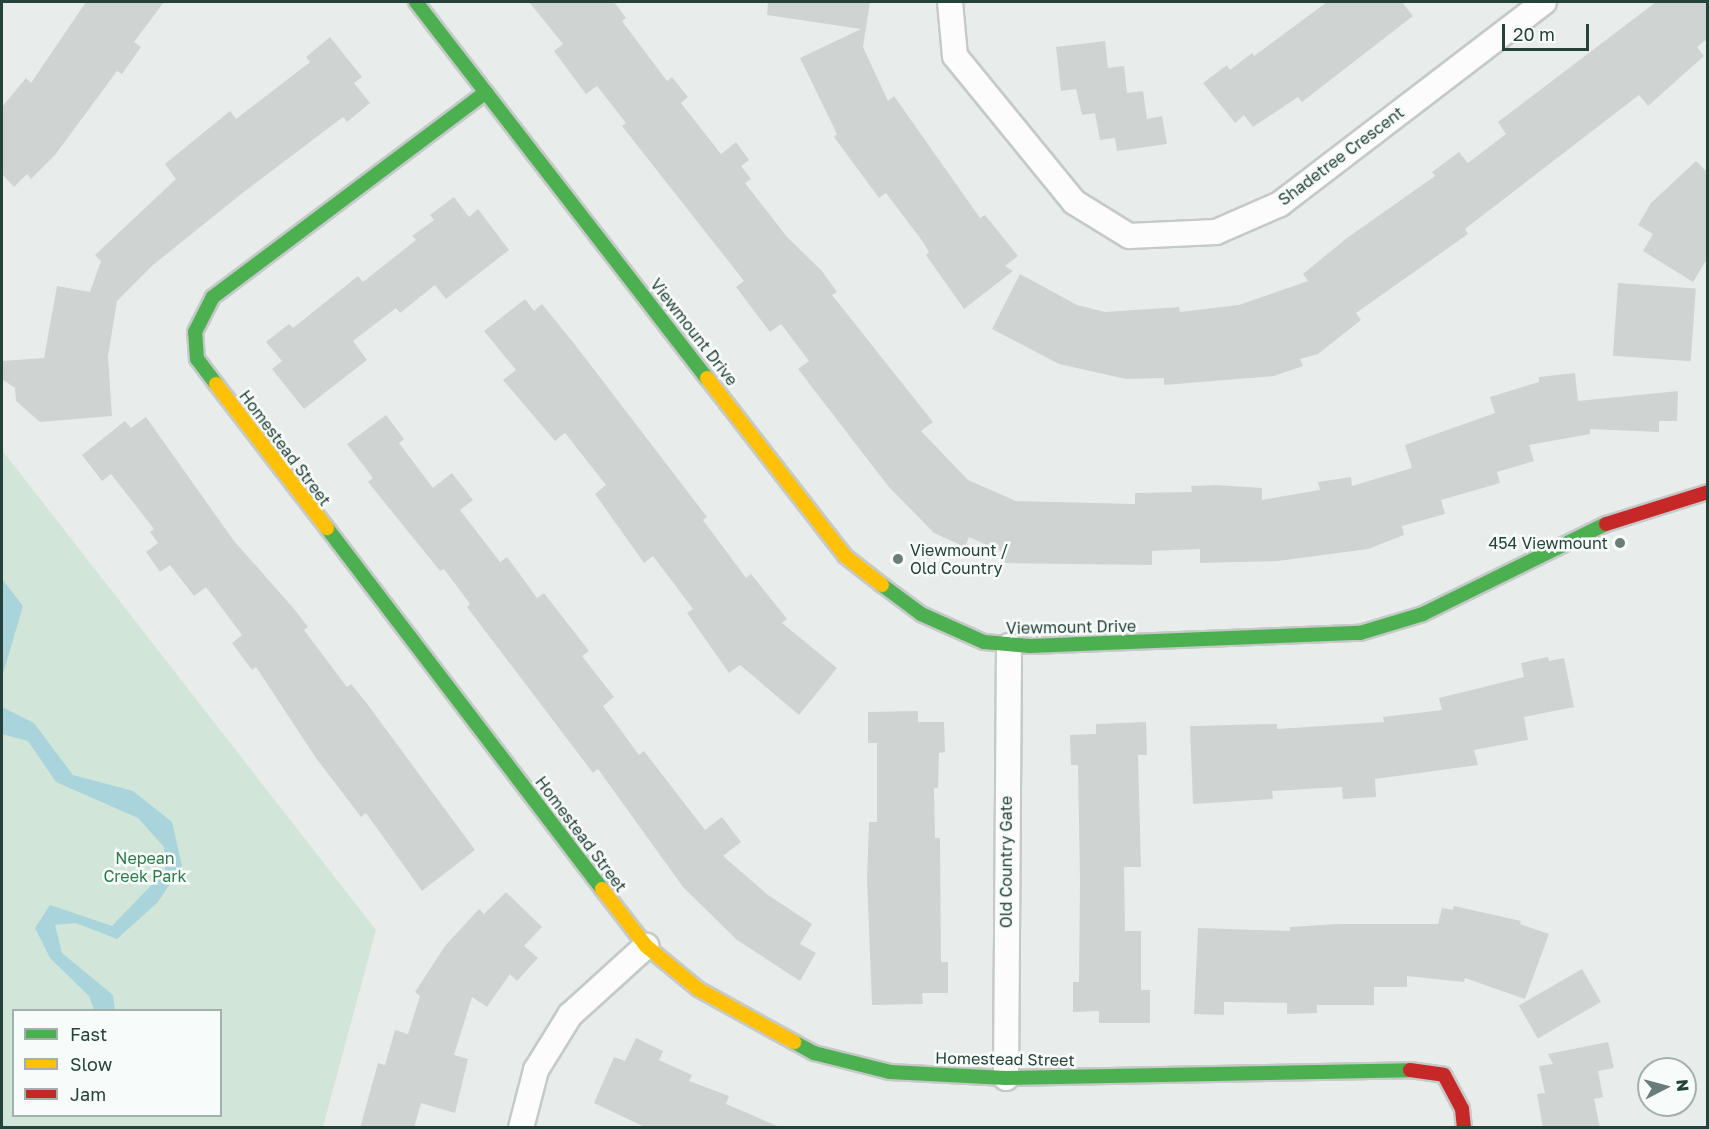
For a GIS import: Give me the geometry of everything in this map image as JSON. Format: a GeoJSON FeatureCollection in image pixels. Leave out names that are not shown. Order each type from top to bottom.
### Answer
{"type":"FeatureCollection","features":[{"type":"Feature","properties":{"kind":"street","name":"Viewmount Drive"},"geometry":{"type":"LineString","coordinates":[[416,2],[845,555],[921,614],[984,642],[1010,646],[1360,633],[1423,614],[1573,537],[1636,512],[1707,492]]}},
{"type":"Feature","properties":{"kind":"street","name":"Shadetree Crescent"},"geometry":{"type":"LineString","coordinates":[[950,2],[955,56],[1074,202],[1129,236],[1216,232],[1280,204],[1544,2]]}},
{"type":"Feature","properties":{"kind":"street","name":"Homestead Street"},"geometry":{"type":"LineString","coordinates":[[486,92],[213,297],[195,332],[197,359],[646,946],[698,989],[814,1053],[890,1072],[1006,1078],[1414,1070],[1444,1076],[1462,1109],[1464,1128]]}},
{"type":"Feature","properties":{"kind":"street","name":"Old Country Gate"},"geometry":{"type":"LineString","coordinates":[[1006,1078],[1010,646]]}},
{"type":"Feature","properties":{"kind":"street"},"geometry":{"type":"LineString","coordinates":[[521,1128],[536,1070],[570,1015],[646,946]]}},
{"type":"Feature","properties":{"kind":"green space","name":"Nepean Creek Park"},"geometry":{"type":"Polygon","coordinates":[[[2,450],[376,930],[323,1127],[2,1127],[2,450]]]}},
{"type":"Feature","properties":{"kind":"water"},"geometry":{"type":"Polygon","coordinates":[[[2,579],[23,606],[2,677],[2,579]]]}},
{"type":"Feature","properties":{"kind":"water"},"geometry":{"type":"Polygon","coordinates":[[[2,707],[34,723],[73,775],[133,791],[172,822],[182,866],[158,902],[117,939],[76,923],[55,925],[62,953],[113,995],[115,1009],[94,1009],[89,996],[50,958],[35,928],[50,905],[112,926],[165,871],[164,847],[138,818],[56,782],[28,741],[2,734],[2,707]]]}},
{"type":"Feature","properties":{"kind":"building"},"geometry":{"type":"Polygon","coordinates":[[[86,2],[164,2],[134,42],[141,47],[122,74],[117,71],[55,155],[31,179],[27,174],[14,187],[2,174],[2,107],[26,78],[31,83],[86,2]]]}},
{"type":"Feature","properties":{"kind":"building"},"geometry":{"type":"Polygon","coordinates":[[[529,2],[614,2],[626,18],[622,21],[667,81],[672,77],[688,97],[681,103],[721,154],[736,142],[749,160],[741,166],[751,179],[745,183],[787,237],[822,271],[837,292],[832,295],[933,422],[921,431],[968,480],[1016,501],[1135,504],[1135,493],[1192,492],[1191,486],[1216,485],[1262,488],[1262,500],[1320,490],[1318,482],[1351,477],[1352,486],[1412,468],[1405,445],[1495,413],[1490,397],[1539,382],[1539,377],[1575,373],[1578,401],[1678,391],[1677,421],[1659,421],[1659,432],[1590,429],[1590,434],[1529,445],[1534,461],[1497,472],[1500,483],[1441,500],[1445,514],[1402,526],[1404,535],[1368,549],[1278,561],[1200,563],[1200,549],[1152,551],[1152,565],[1004,563],[1005,553],[969,537],[965,547],[934,533],[888,486],[798,369],[809,361],[781,324],[770,332],[736,287],[744,281],[622,126],[626,123],[597,86],[586,94],[554,51],[563,44],[529,2]]]}},
{"type":"Feature","properties":{"kind":"building"},"geometry":{"type":"Polygon","coordinates":[[[768,2],[870,2],[863,47],[888,101],[894,96],[980,218],[985,215],[1018,256],[1005,266],[1013,271],[964,309],[926,255],[929,252],[923,242],[886,193],[879,198],[834,137],[837,134],[800,58],[861,29],[767,15],[768,2]]]}},
{"type":"Feature","properties":{"kind":"building"},"geometry":{"type":"Polygon","coordinates":[[[1327,2],[1402,2],[1413,16],[1302,102],[1298,97],[1253,127],[1244,115],[1235,123],[1203,83],[1227,65],[1230,70],[1252,53],[1254,56],[1327,2]]]}},
{"type":"Feature","properties":{"kind":"building"},"geometry":{"type":"Polygon","coordinates":[[[1656,2],[1707,2],[1707,39],[1697,47],[1704,56],[1648,106],[1639,95],[1465,229],[1468,234],[1356,313],[1361,320],[1318,354],[1300,359],[1303,366],[1274,376],[1164,385],[1164,378],[1126,379],[1059,364],[992,329],[1020,274],[1077,305],[1105,312],[1179,307],[1180,312],[1239,305],[1308,281],[1303,274],[1347,238],[1435,176],[1432,172],[1459,152],[1468,163],[1506,134],[1498,122],[1656,2]]]}},
{"type":"Feature","properties":{"kind":"building"},"geometry":{"type":"Polygon","coordinates":[[[330,37],[362,77],[354,83],[370,103],[347,122],[343,117],[245,191],[153,265],[117,301],[108,356],[112,416],[40,422],[16,401],[15,388],[2,379],[2,361],[44,358],[57,286],[90,292],[101,261],[95,255],[176,179],[165,164],[230,111],[236,119],[310,62],[306,57],[330,37]]]}},
{"type":"Feature","properties":{"kind":"building"},"geometry":{"type":"Polygon","coordinates":[[[1105,41],[1108,68],[1124,66],[1127,93],[1143,91],[1147,119],[1162,116],[1167,144],[1117,151],[1115,138],[1100,140],[1095,113],[1082,115],[1076,89],[1061,91],[1056,47],[1105,41]]]}},
{"type":"Feature","properties":{"kind":"building"},"geometry":{"type":"Polygon","coordinates":[[[1696,161],[1707,172],[1707,259],[1693,282],[1643,251],[1653,234],[1638,225],[1651,203],[1696,161]]]}},
{"type":"Feature","properties":{"kind":"building"},"geometry":{"type":"Polygon","coordinates":[[[454,197],[469,217],[478,209],[509,250],[446,299],[435,285],[400,313],[396,308],[353,341],[367,360],[304,409],[272,369],[282,361],[266,342],[289,324],[293,328],[358,276],[363,282],[416,240],[412,236],[434,220],[430,215],[454,197]]]}},
{"type":"Feature","properties":{"kind":"building"},"geometry":{"type":"Polygon","coordinates":[[[1618,283],[1696,288],[1691,361],[1613,356],[1618,283]]]}},
{"type":"Feature","properties":{"kind":"building"},"geometry":{"type":"Polygon","coordinates":[[[525,299],[534,311],[542,304],[576,346],[707,517],[703,520],[746,578],[751,574],[787,619],[782,623],[837,668],[799,715],[740,665],[729,673],[687,613],[693,609],[653,556],[644,563],[595,494],[606,485],[565,433],[555,441],[503,380],[516,370],[484,331],[525,299]]]}},
{"type":"Feature","properties":{"kind":"building"},"geometry":{"type":"Polygon","coordinates":[[[386,415],[404,439],[399,443],[433,488],[452,473],[473,500],[460,510],[500,562],[507,557],[537,598],[544,593],[589,651],[582,656],[614,697],[603,706],[639,755],[644,751],[705,830],[722,817],[741,842],[723,856],[768,895],[812,924],[800,944],[816,953],[800,981],[737,940],[683,887],[598,769],[593,773],[467,607],[470,604],[444,569],[440,571],[368,482],[373,478],[347,444],[386,415]]]}},
{"type":"Feature","properties":{"kind":"building"},"geometry":{"type":"Polygon","coordinates":[[[146,417],[234,541],[295,610],[308,627],[304,630],[347,687],[351,684],[365,701],[475,850],[422,891],[366,813],[361,817],[316,758],[256,667],[252,670],[232,643],[242,635],[206,587],[194,596],[170,565],[160,572],[146,552],[158,543],[150,532],[154,529],[111,474],[102,481],[82,455],[125,421],[131,428],[146,417]]]}},
{"type":"Feature","properties":{"kind":"building"},"geometry":{"type":"Polygon","coordinates":[[[1548,657],[1549,661],[1564,658],[1574,707],[1524,717],[1528,740],[1474,750],[1478,765],[1375,779],[1376,797],[1343,799],[1342,787],[1272,791],[1273,799],[1193,804],[1190,726],[1277,724],[1277,729],[1384,722],[1383,717],[1442,710],[1439,698],[1524,677],[1521,663],[1548,657]]]}},
{"type":"Feature","properties":{"kind":"building"},"geometry":{"type":"Polygon","coordinates":[[[918,711],[918,722],[944,722],[945,752],[939,753],[938,788],[934,788],[935,838],[940,838],[941,962],[948,962],[948,993],[922,993],[923,1004],[872,1005],[867,878],[869,822],[877,822],[877,743],[868,743],[868,712],[918,711]]]}},
{"type":"Feature","properties":{"kind":"building"},"geometry":{"type":"Polygon","coordinates":[[[1146,722],[1147,755],[1138,755],[1141,867],[1124,867],[1125,931],[1141,931],[1141,990],[1150,990],[1150,1023],[1099,1023],[1099,1011],[1073,1012],[1073,982],[1079,982],[1080,881],[1078,765],[1071,765],[1070,735],[1096,734],[1096,724],[1146,722]]]}},
{"type":"Feature","properties":{"kind":"building"},"geometry":{"type":"Polygon","coordinates":[[[506,892],[542,927],[524,946],[538,958],[517,981],[510,974],[487,1007],[472,997],[454,1055],[468,1059],[455,1113],[421,1103],[414,1128],[360,1128],[378,1063],[385,1065],[395,1030],[408,1034],[420,996],[415,992],[445,946],[479,909],[484,914],[506,892]]]}},
{"type":"Feature","properties":{"kind":"building"},"geometry":{"type":"Polygon","coordinates":[[[1454,906],[1521,921],[1520,924],[1549,934],[1525,999],[1465,978],[1464,982],[1407,976],[1407,987],[1374,987],[1374,1005],[1317,1005],[1317,1013],[1287,1014],[1287,1003],[1224,1002],[1224,1015],[1194,1014],[1198,928],[1290,931],[1290,927],[1338,924],[1438,924],[1442,908],[1453,910],[1454,906]]]}},
{"type":"Feature","properties":{"kind":"building"},"geometry":{"type":"Polygon","coordinates":[[[1582,969],[1601,1002],[1538,1038],[1519,1005],[1582,969]]]}},
{"type":"Feature","properties":{"kind":"building"},"geometry":{"type":"Polygon","coordinates":[[[636,1038],[663,1051],[659,1060],[692,1075],[689,1081],[729,1096],[726,1104],[782,1128],[647,1128],[594,1103],[614,1057],[625,1061],[636,1038]]]}},
{"type":"Feature","properties":{"kind":"building"},"geometry":{"type":"Polygon","coordinates":[[[1608,1042],[1614,1068],[1598,1071],[1603,1097],[1594,1099],[1600,1128],[1543,1128],[1537,1094],[1545,1093],[1539,1066],[1553,1064],[1548,1054],[1608,1042]]]}},
{"type":"Feature","properties":{"kind":"traffic: fast"},"geometry":{"type":"LineString","coordinates":[[416,2],[707,378]]}},
{"type":"Feature","properties":{"kind":"traffic: fast"},"geometry":{"type":"LineString","coordinates":[[216,384],[197,359],[195,332],[213,297],[486,92]]}},
{"type":"Feature","properties":{"kind":"traffic: fast"},"geometry":{"type":"LineString","coordinates":[[882,585],[921,614],[984,642],[1030,646],[1360,633],[1423,614],[1606,524]]}},
{"type":"Feature","properties":{"kind":"traffic: fast"},"geometry":{"type":"LineString","coordinates":[[327,528],[602,889]]}},
{"type":"Feature","properties":{"kind":"traffic: fast"},"geometry":{"type":"LineString","coordinates":[[794,1042],[814,1053],[890,1072],[1006,1078],[1410,1070]]}},
{"type":"Feature","properties":{"kind":"traffic: slow"},"geometry":{"type":"LineString","coordinates":[[707,378],[845,556],[882,585]]}},
{"type":"Feature","properties":{"kind":"traffic: slow"},"geometry":{"type":"LineString","coordinates":[[216,384],[327,528]]}},
{"type":"Feature","properties":{"kind":"traffic: slow"},"geometry":{"type":"LineString","coordinates":[[602,889],[646,946],[698,989],[794,1042]]}},
{"type":"Feature","properties":{"kind":"traffic: jam"},"geometry":{"type":"LineString","coordinates":[[1606,524],[1708,492]]}},
{"type":"Feature","properties":{"kind":"traffic: jam"},"geometry":{"type":"LineString","coordinates":[[1410,1070],[1444,1075],[1462,1109],[1464,1128]]}},
{"type":"Feature","properties":{"kind":"place","name":"454 Viewmount"},"geometry":{"type":"Point","coordinates":[1620,543]}},
{"type":"Feature","properties":{"kind":"place","name":"Viewmount / Old Country"},"geometry":{"type":"Point","coordinates":[898,559]}}]}
